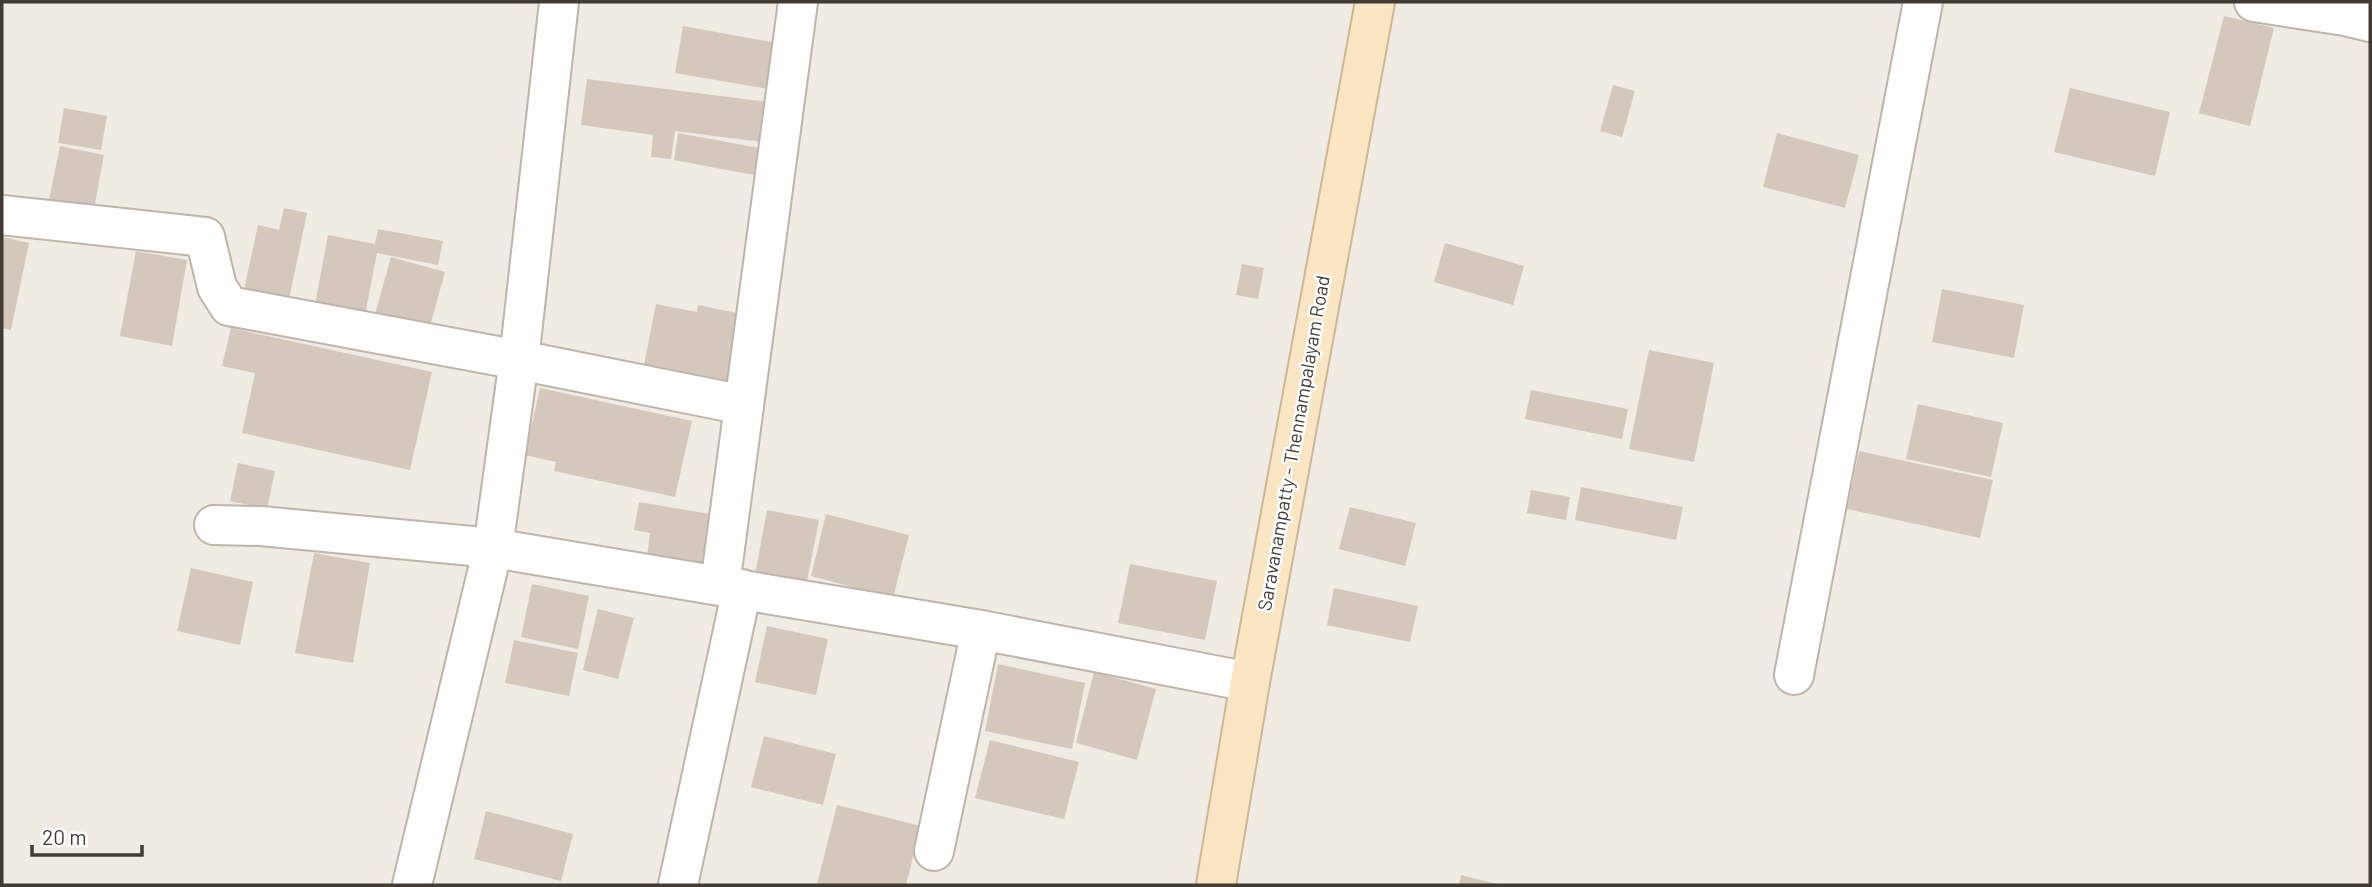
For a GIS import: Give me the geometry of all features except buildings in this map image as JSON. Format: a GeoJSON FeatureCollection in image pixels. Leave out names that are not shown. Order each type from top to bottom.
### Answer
{"type":"FeatureCollection","features":[{"type":"Feature","properties":{"kind":"main road","name":"Saravanampatty - Thennampalayam Road"},"geometry":{"type":"LineString","coordinates":[[1216,885],[1250,681],[1374,2]]}},
{"type":"Feature","properties":{"kind":"street"},"geometry":{"type":"LineString","coordinates":[[412,885],[493,548],[519,360],[559,2]]}},
{"type":"Feature","properties":{"kind":"street"},"geometry":{"type":"LineString","coordinates":[[678,885],[731,587],[744,405],[798,2]]}},
{"type":"Feature","properties":{"kind":"street"},"geometry":{"type":"LineString","coordinates":[[1794,675],[1923,2]]}},
{"type":"Feature","properties":{"kind":"street"},"geometry":{"type":"LineString","coordinates":[[2255,2],[2370,22]]}},
{"type":"Feature","properties":{"kind":"street"},"geometry":{"type":"LineString","coordinates":[[2,215],[205,237],[217,286],[229,306],[744,405]]}},
{"type":"Feature","properties":{"kind":"street"},"geometry":{"type":"LineString","coordinates":[[214,525],[261,526],[493,548],[981,630],[1250,681]]}},
{"type":"Feature","properties":{"kind":"street"},"geometry":{"type":"LineString","coordinates":[[934,851],[981,630]]}}]}
